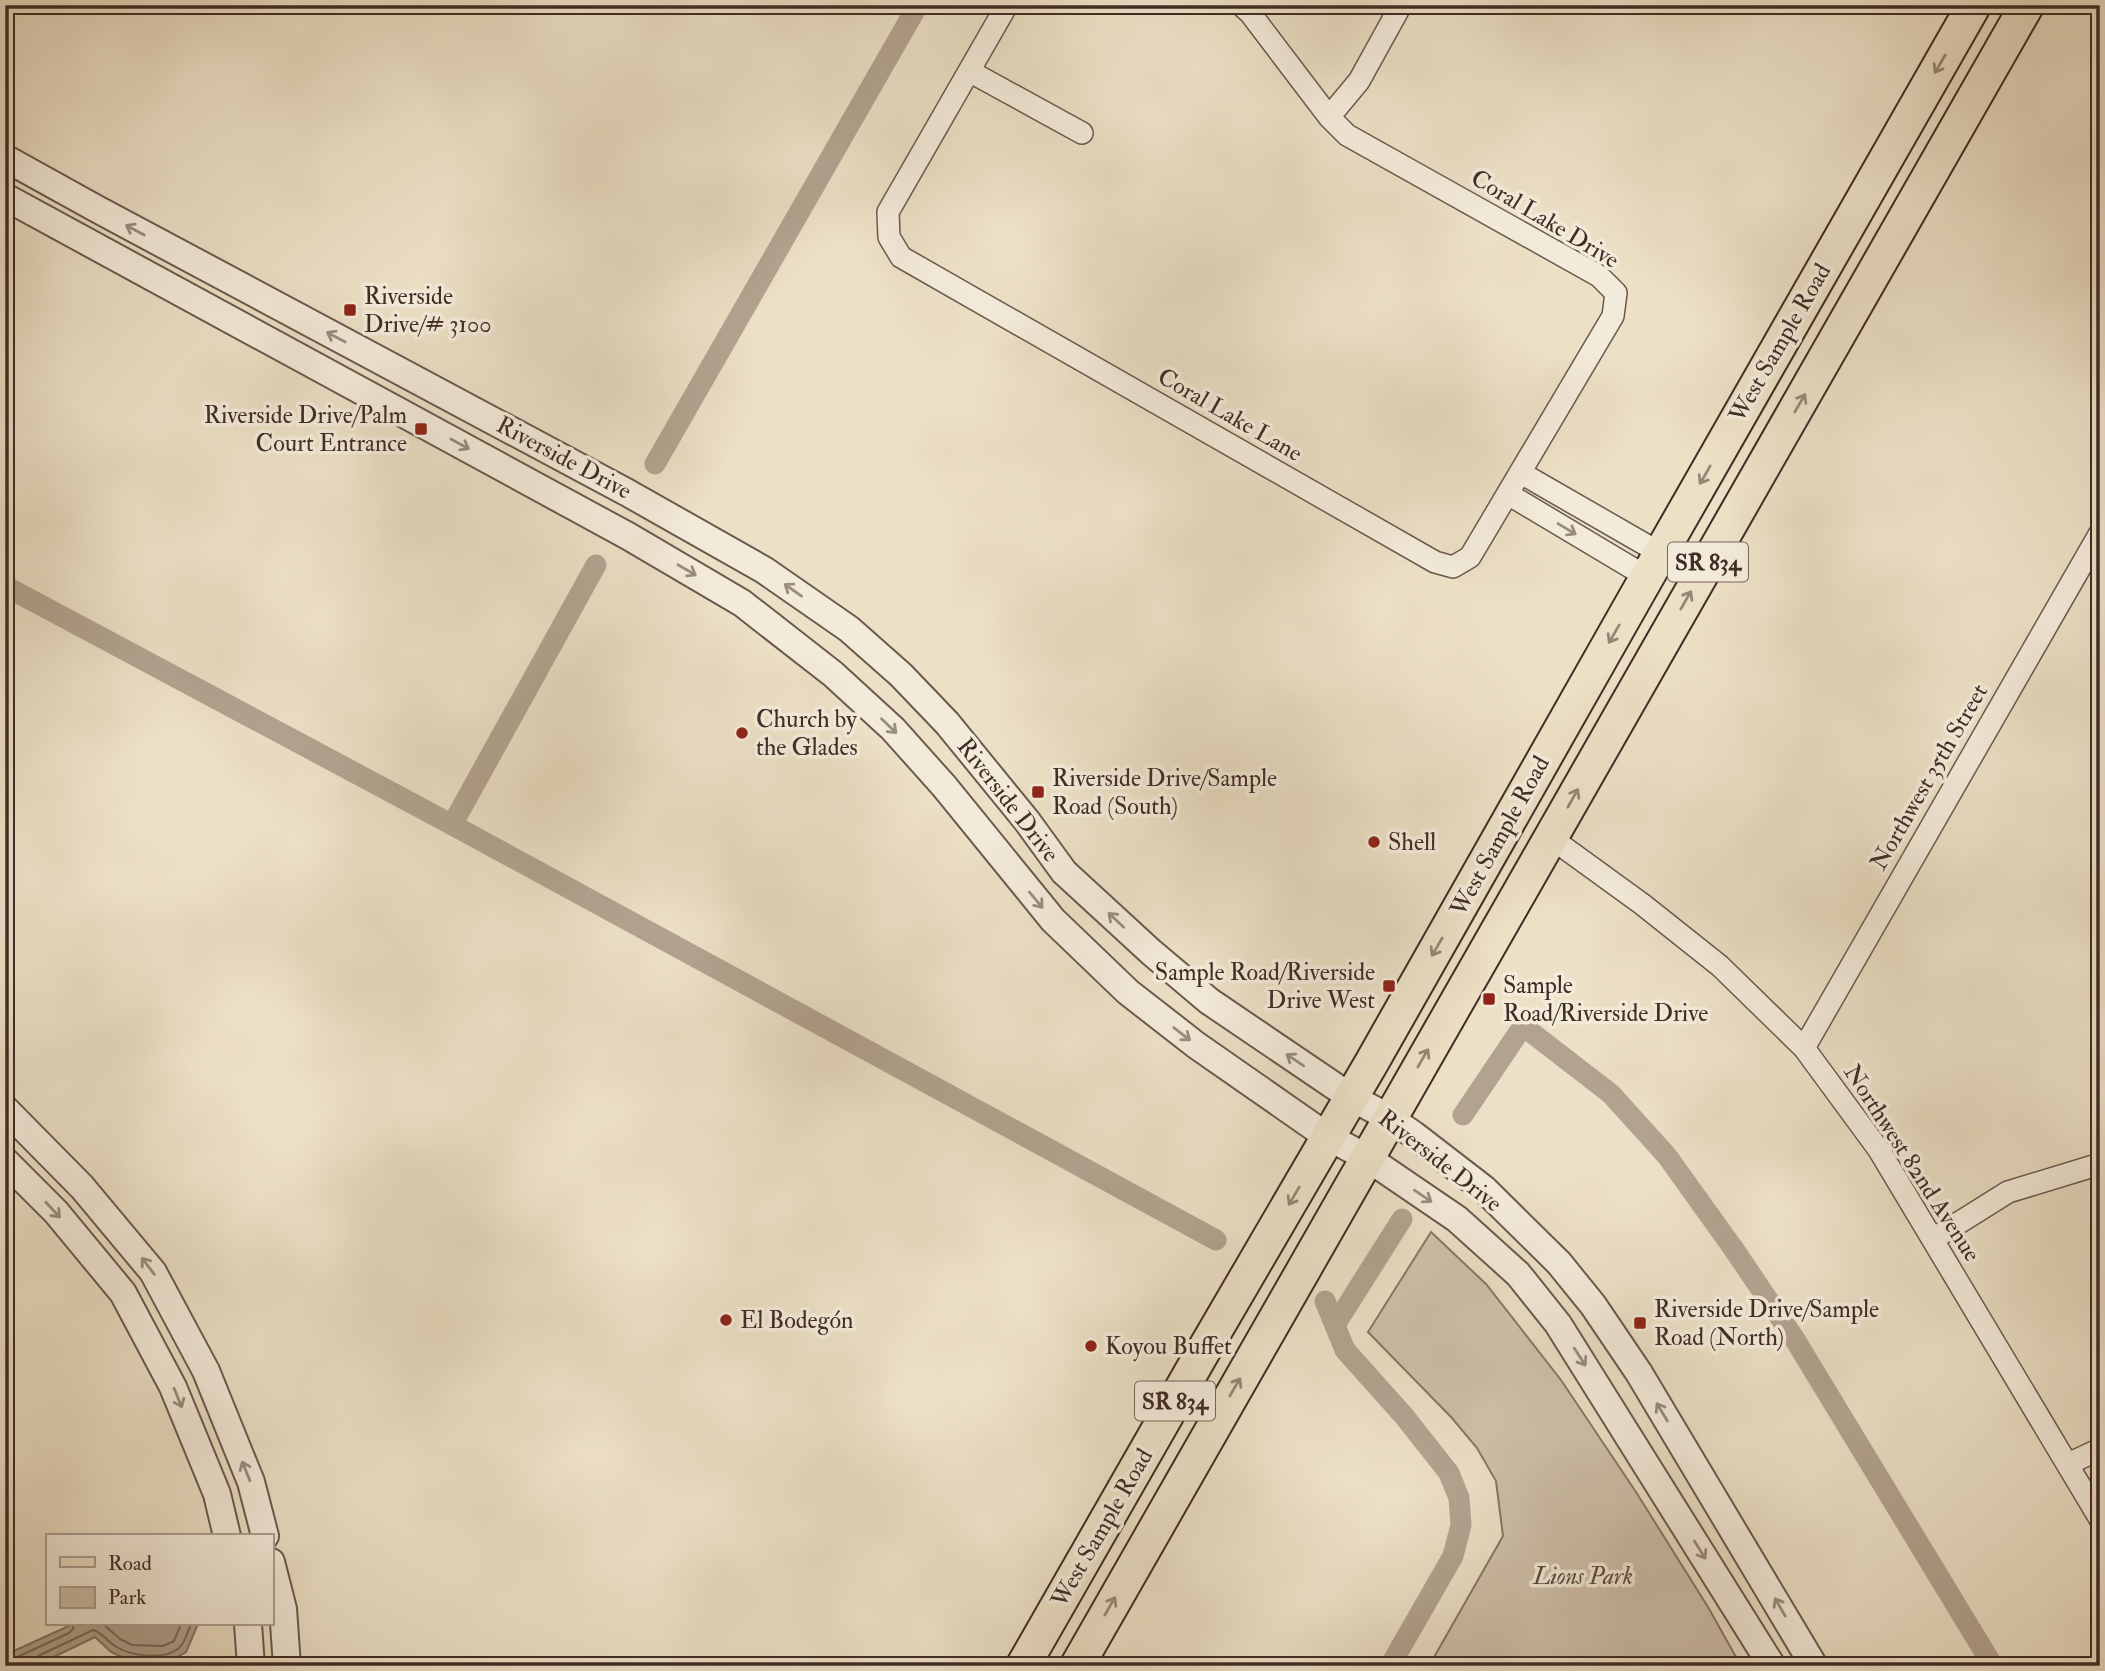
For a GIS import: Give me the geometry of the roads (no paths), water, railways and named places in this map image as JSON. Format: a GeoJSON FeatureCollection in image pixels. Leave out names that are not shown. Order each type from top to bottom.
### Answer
{"type":"FeatureCollection","features":[{"type":"Feature","properties":{"kind":"main road","name":"West Sample Road"},"geometry":{"type":"LineString","coordinates":[[1023,1666],[1352,1098],[1974,5]]}},
{"type":"Feature","properties":{"kind":"main road","name":"West Sample Road"},"geometry":{"type":"LineString","coordinates":[[1077,1666],[1388,1117],[1551,838],[2027,5]]}},
{"type":"Feature","properties":{"kind":"main road"},"geometry":{"type":"LineString","coordinates":[[1047,1666],[1080,1606],[1079,1568]]}},
{"type":"Feature","properties":{"kind":"street"},"geometry":{"type":"LineString","coordinates":[[1007,5],[969,71],[1082,133]]}},
{"type":"Feature","properties":{"kind":"street","name":"Coral Lake Drive"},"geometry":{"type":"LineString","coordinates":[[1241,5],[1250,13],[1329,117],[1347,135],[1599,276],[1616,293],[1613,316],[1521,473]]}},
{"type":"Feature","properties":{"kind":"street"},"geometry":{"type":"LineString","coordinates":[[1329,117],[1359,81],[1401,5]]}},
{"type":"Feature","properties":{"kind":"street","name":"Coral Lake Lane"},"geometry":{"type":"LineString","coordinates":[[969,71],[888,212],[889,237],[901,257],[1435,562],[1453,567],[1470,557],[1521,473]]}},
{"type":"Feature","properties":{"kind":"street","name":"Riverside Drive"},"geometry":{"type":"LineString","coordinates":[[5,158],[628,493],[764,570],[849,629],[901,675],[947,723],[1027,821],[1064,872],[1151,952],[1209,1001],[1352,1098],[1388,1117],[1484,1189],[1559,1263],[1593,1304],[1639,1373],[1815,1666]]}},
{"type":"Feature","properties":{"kind":"street","name":"Riverside Drive"},"geometry":{"type":"LineString","coordinates":[[5,197],[628,536],[742,603],[834,674],[893,729],[944,786],[1053,920],[1129,992],[1196,1045],[1328,1137],[1366,1157],[1457,1219],[1518,1274],[1558,1324],[1606,1398],[1772,1666]]}},
{"type":"Feature","properties":{"kind":"street"},"geometry":{"type":"LineString","coordinates":[[1521,473],[1653,565]]}},
{"type":"Feature","properties":{"kind":"street"},"geometry":{"type":"LineString","coordinates":[[1508,494],[1653,565]]}},
{"type":"Feature","properties":{"kind":"street","name":"Northwest 35th Street"},"geometry":{"type":"LineString","coordinates":[[1804,1048],[2100,533]]}},
{"type":"Feature","properties":{"kind":"street","name":"Northwest 82nd Avenue"},"geometry":{"type":"LineString","coordinates":[[1551,838],[1642,904],[1720,966],[1804,1048],[1879,1150],[2100,1519]]}},
{"type":"Feature","properties":{"kind":"street"},"geometry":{"type":"LineString","coordinates":[[5,1109],[82,1187],[153,1272],[206,1371],[251,1482],[264,1534]]}},
{"type":"Feature","properties":{"kind":"street"},"geometry":{"type":"LineString","coordinates":[[5,1161],[55,1212],[123,1293],[173,1387],[217,1494],[227,1534]]}},
{"type":"Feature","properties":{"kind":"street"},"geometry":{"type":"LineString","coordinates":[[1933,1239],[2008,1192],[2100,1164]]}},
{"type":"Feature","properties":{"kind":"street"},"geometry":{"type":"LineString","coordinates":[[2068,1464],[2100,1449]]}},
{"type":"Feature","properties":{"kind":"street"},"geometry":{"type":"LineString","coordinates":[[273,1578],[287,1666]]}},
{"type":"Feature","properties":{"kind":"street"},"geometry":{"type":"LineString","coordinates":[[248,1626],[251,1666]]}},
{"type":"Feature","properties":{"kind":"water"},"geometry":{"type":"Polygon","coordinates":[[[69,1626],[197,1626],[186,1652],[168,1662],[128,1660],[111,1652],[95,1637],[35,1666],[5,1666],[5,1655],[69,1626]]]}},
{"type":"Feature","properties":{"kind":"waterway"},"geometry":{"type":"LineString","coordinates":[[655,464],[918,5]]}},
{"type":"Feature","properties":{"kind":"waterway"},"geometry":{"type":"LineString","coordinates":[[452,825],[596,565]]}},
{"type":"Feature","properties":{"kind":"waterway"},"geometry":{"type":"LineString","coordinates":[[5,586],[447,822],[1216,1240]]}},
{"type":"Feature","properties":{"kind":"waterway"},"geometry":{"type":"LineString","coordinates":[[1463,1115],[1523,1026],[1611,1094],[1667,1156],[1794,1338],[1993,1666]]}},
{"type":"Feature","properties":{"kind":"waterway"},"geometry":{"type":"LineString","coordinates":[[1335,1325],[1402,1219]]}},
{"type":"Feature","properties":{"kind":"waterway"},"geometry":{"type":"LineString","coordinates":[[1325,1301],[1345,1350],[1404,1416],[1449,1473],[1459,1498],[1461,1525],[1453,1556],[1390,1666]]}},
{"type":"Feature","properties":{"kind":"place","name":"Riverside Drive/# 3100"},"geometry":{"type":"Point","coordinates":[350,310]}},
{"type":"Feature","properties":{"kind":"place","name":"Riverside Drive/Palm Court Entrance"},"geometry":{"type":"Point","coordinates":[421,429]}},
{"type":"Feature","properties":{"kind":"place","name":"Church by the Glades"},"geometry":{"type":"Point","coordinates":[742,733]}},
{"type":"Feature","properties":{"kind":"place","name":"Riverside Drive/Sample Road (South)"},"geometry":{"type":"Point","coordinates":[1038,792]}},
{"type":"Feature","properties":{"kind":"place","name":"Shell"},"geometry":{"type":"Point","coordinates":[1374,842]}},
{"type":"Feature","properties":{"kind":"place","name":"Sample Road/Riverside Drive West"},"geometry":{"type":"Point","coordinates":[1389,986]}},
{"type":"Feature","properties":{"kind":"place","name":"Sample Road/Riverside Drive"},"geometry":{"type":"Point","coordinates":[1489,999]}},
{"type":"Feature","properties":{"kind":"place","name":"El Bodegón"},"geometry":{"type":"Point","coordinates":[726,1320]}},
{"type":"Feature","properties":{"kind":"place","name":"Riverside Drive/Sample Road (North)"},"geometry":{"type":"Point","coordinates":[1640,1323]}},
{"type":"Feature","properties":{"kind":"place","name":"Koyou Buffet"},"geometry":{"type":"Point","coordinates":[1091,1346]}},
{"type":"Feature","properties":{"kind":"park label","name":"Lions Park"},"geometry":{"type":"Point","coordinates":[1583,1576]}}]}
